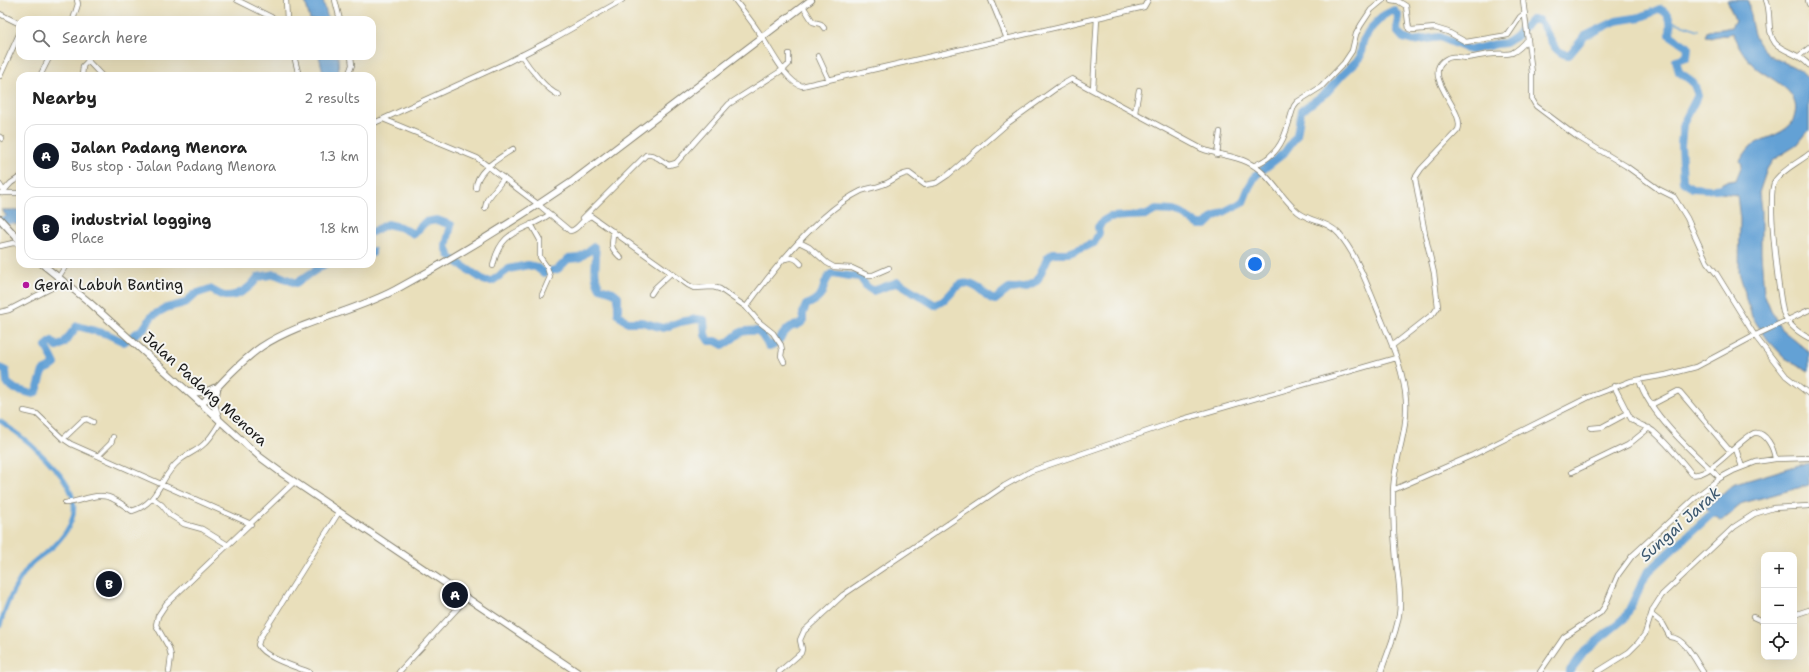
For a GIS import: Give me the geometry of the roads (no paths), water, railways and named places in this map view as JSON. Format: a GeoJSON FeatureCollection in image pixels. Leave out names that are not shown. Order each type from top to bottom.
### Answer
{"type":"FeatureCollection","features":[{"type":"Feature","properties":{"kind":"street"},"geometry":{"type":"LineString","coordinates":[[74,16],[78,4],[77,0]]}},
{"type":"Feature","properties":{"kind":"street"},"geometry":{"type":"LineString","coordinates":[[237,0],[269,16]]}},
{"type":"Feature","properties":{"kind":"street"},"geometry":{"type":"LineString","coordinates":[[286,0],[287,16]]}},
{"type":"Feature","properties":{"kind":"street"},"geometry":{"type":"LineString","coordinates":[[335,0],[339,16]]}},
{"type":"Feature","properties":{"kind":"street"},"geometry":{"type":"LineString","coordinates":[[376,122],[521,55],[622,0]]}},
{"type":"Feature","properties":{"kind":"street"},"geometry":{"type":"LineString","coordinates":[[735,0],[763,37],[784,69],[799,86],[1144,7],[1148,0]]}},
{"type":"Feature","properties":{"kind":"street"},"geometry":{"type":"LineString","coordinates":[[202,404],[219,385],[262,347],[305,326],[364,304],[394,290],[539,204],[573,181],[811,0]]}},
{"type":"Feature","properties":{"kind":"street"},"geometry":{"type":"LineString","coordinates":[[991,0],[1007,39]]}},
{"type":"Feature","properties":{"kind":"street"},"geometry":{"type":"LineString","coordinates":[[1256,167],[1278,148],[1285,135],[1294,106],[1297,102],[1321,88],[1350,56],[1356,34],[1361,25],[1371,10],[1383,0]]}},
{"type":"Feature","properties":{"kind":"street"},"geometry":{"type":"LineString","coordinates":[[1391,0],[1398,1],[1406,6],[1409,29],[1435,28],[1448,32],[1466,42],[1508,34],[1520,17],[1525,15]]}},
{"type":"Feature","properties":{"kind":"street"},"geometry":{"type":"LineString","coordinates":[[1523,0],[1532,72],[1532,98],[1536,106],[1576,136],[1626,166],[1658,189],[1674,197],[1687,218],[1707,262],[1722,281],[1756,335],[1786,376],[1809,394]]}},
{"type":"Feature","properties":{"kind":"street"},"geometry":{"type":"LineString","coordinates":[[1766,0],[1770,11],[1771,34],[1775,43],[1800,56],[1809,65]]}},
{"type":"Feature","properties":{"kind":"street"},"geometry":{"type":"LineString","coordinates":[[1808,0],[1809,4]]}},
{"type":"Feature","properties":{"kind":"street"},"geometry":{"type":"LineString","coordinates":[[803,6],[813,22],[821,24],[824,28]]}},
{"type":"Feature","properties":{"kind":"street"},"geometry":{"type":"LineString","coordinates":[[0,14],[16,22]]}},
{"type":"Feature","properties":{"kind":"street"},"geometry":{"type":"LineString","coordinates":[[1092,89],[1097,18]]}},
{"type":"Feature","properties":{"kind":"street"},"geometry":{"type":"LineString","coordinates":[[1392,346],[1434,313],[1438,307],[1434,273],[1415,178],[1421,169],[1458,130],[1460,125],[1459,119],[1440,82],[1440,64],[1445,59],[1452,57],[1468,58],[1488,54],[1512,53],[1528,36]]}},
{"type":"Feature","properties":{"kind":"street"},"geometry":{"type":"LineString","coordinates":[[0,76],[1,68],[16,40]]}},
{"type":"Feature","properties":{"kind":"street"},"geometry":{"type":"LineString","coordinates":[[1800,56],[1809,48]]}},
{"type":"Feature","properties":{"kind":"street"},"geometry":{"type":"LineString","coordinates":[[570,231],[640,160],[650,154],[669,165],[673,165],[729,104],[784,69],[788,64],[789,54]]}},
{"type":"Feature","properties":{"kind":"street"},"geometry":{"type":"LineString","coordinates":[[521,55],[527,66],[553,93],[559,94]]}},
{"type":"Feature","properties":{"kind":"street"},"geometry":{"type":"LineString","coordinates":[[818,56],[829,80]]}},
{"type":"Feature","properties":{"kind":"street"},"geometry":{"type":"LineString","coordinates":[[42,72],[48,60]]}},
{"type":"Feature","properties":{"kind":"street"},"geometry":{"type":"LineString","coordinates":[[82,72],[83,66],[86,60]]}},
{"type":"Feature","properties":{"kind":"street"},"geometry":{"type":"LineString","coordinates":[[88,60],[98,72]]}},
{"type":"Feature","properties":{"kind":"street"},"geometry":{"type":"LineString","coordinates":[[295,60],[298,72]]}},
{"type":"Feature","properties":{"kind":"street"},"geometry":{"type":"LineString","coordinates":[[349,72],[352,65],[351,60]]}},
{"type":"Feature","properties":{"kind":"street"},"geometry":{"type":"LineString","coordinates":[[746,307],[799,242],[827,216],[861,191],[881,185],[902,174],[909,173],[925,185],[936,183],[948,175],[1008,123],[1065,82],[1072,79],[1202,149],[1217,155],[1235,158],[1256,167],[1298,213],[1330,226],[1339,234],[1364,276],[1392,346],[1404,385],[1407,418],[1393,490],[1395,549],[1400,603],[1399,616],[1391,645],[1381,672]]}},
{"type":"Feature","properties":{"kind":"street"},"geometry":{"type":"LineString","coordinates":[[1135,112],[1140,90]]}},
{"type":"Feature","properties":{"kind":"street"},"geometry":{"type":"LineString","coordinates":[[382,119],[477,158],[539,204],[570,231]]}},
{"type":"Feature","properties":{"kind":"street"},"geometry":{"type":"LineString","coordinates":[[1217,155],[1220,132]]}},
{"type":"Feature","properties":{"kind":"street"},"geometry":{"type":"LineString","coordinates":[[476,188],[476,181],[489,166],[513,149]]}},
{"type":"Feature","properties":{"kind":"street"},"geometry":{"type":"LineString","coordinates":[[1809,154],[1780,175],[1774,182],[1772,193],[1781,302],[1786,321],[1793,328],[1809,338]]}},
{"type":"Feature","properties":{"kind":"street"},"geometry":{"type":"LineString","coordinates":[[485,208],[487,200],[504,178]]}},
{"type":"Feature","properties":{"kind":"street"},"geometry":{"type":"LineString","coordinates":[[2,192],[16,180]]}},
{"type":"Feature","properties":{"kind":"street"},"geometry":{"type":"LineString","coordinates":[[0,185],[2,192]]}},
{"type":"Feature","properties":{"kind":"street"},"geometry":{"type":"LineString","coordinates":[[2,192],[16,193]]}},
{"type":"Feature","properties":{"kind":"street"},"geometry":{"type":"LineString","coordinates":[[493,266],[496,252],[502,243],[512,234],[542,220],[550,214]]}},
{"type":"Feature","properties":{"kind":"street"},"geometry":{"type":"LineString","coordinates":[[570,231],[574,230],[590,216],[694,288],[713,287],[720,289],[746,307],[758,321],[773,333],[781,345],[781,356],[784,362]]}},
{"type":"Feature","properties":{"kind":"street"},"geometry":{"type":"LineString","coordinates":[[0,219],[16,238]]}},
{"type":"Feature","properties":{"kind":"street"},"geometry":{"type":"LineString","coordinates":[[531,224],[540,240],[540,257],[547,267],[550,280],[542,295]]}},
{"type":"Feature","properties":{"kind":"street"},"geometry":{"type":"LineString","coordinates":[[613,231],[611,244],[612,249],[621,258]]}},
{"type":"Feature","properties":{"kind":"street"},"geometry":{"type":"LineString","coordinates":[[0,246],[16,242]]}},
{"type":"Feature","properties":{"kind":"street"},"geometry":{"type":"LineString","coordinates":[[799,242],[809,246],[827,263],[834,267],[852,268],[867,275],[873,275],[890,268]]}},
{"type":"Feature","properties":{"kind":"street"},"geometry":{"type":"LineString","coordinates":[[785,259],[792,257],[797,259],[801,264]]}},
{"type":"Feature","properties":{"kind":"street","name":"Jalan Padang Menora"},"geometry":{"type":"LineString","coordinates":[[47,268],[89,302],[138,345],[260,457],[294,482],[577,672]]}},
{"type":"Feature","properties":{"kind":"street"},"geometry":{"type":"LineString","coordinates":[[58,278],[64,268]]}},
{"type":"Feature","properties":{"kind":"street"},"geometry":{"type":"LineString","coordinates":[[651,294],[655,288],[671,273]]}},
{"type":"Feature","properties":{"kind":"street"},"geometry":{"type":"LineString","coordinates":[[0,312],[9,310],[63,282]]}},
{"type":"Feature","properties":{"kind":"street"},"geometry":{"type":"LineString","coordinates":[[1393,490],[1473,455],[1614,386],[1696,367],[1756,335],[1809,310]]}},
{"type":"Feature","properties":{"kind":"street"},"geometry":{"type":"LineString","coordinates":[[779,672],[801,653],[802,649],[800,640],[804,631],[843,595],[1004,486],[1031,471],[1180,420],[1396,358]]}},
{"type":"Feature","properties":{"kind":"street"},"geometry":{"type":"LineString","coordinates":[[1639,380],[1651,405],[1676,435],[1720,478]]}},
{"type":"Feature","properties":{"kind":"street"},"geometry":{"type":"LineString","coordinates":[[188,391],[199,393],[210,391],[219,385]]}},
{"type":"Feature","properties":{"kind":"street"},"geometry":{"type":"LineString","coordinates":[[65,503],[74,503],[98,495],[114,499],[132,511],[146,505],[153,498],[170,470],[179,461],[205,443],[221,422],[216,413],[214,404],[215,394],[219,385]]}},
{"type":"Feature","properties":{"kind":"street"},"geometry":{"type":"LineString","coordinates":[[1614,386],[1628,413],[1635,422],[1649,428],[1674,452],[1692,474],[1698,474],[1710,469],[1730,451],[1736,449],[1751,434],[1758,432],[1765,436],[1775,459]]}},
{"type":"Feature","properties":{"kind":"street"},"geometry":{"type":"LineString","coordinates":[[1651,405],[1678,391],[1680,392],[1730,451]]}},
{"type":"Feature","properties":{"kind":"street"},"geometry":{"type":"LineString","coordinates":[[24,411],[37,414],[63,439],[251,524]]}},
{"type":"Feature","properties":{"kind":"street"},"geometry":{"type":"LineString","coordinates":[[1591,428],[1602,426],[1628,413]]}},
{"type":"Feature","properties":{"kind":"street"},"geometry":{"type":"LineString","coordinates":[[63,439],[83,420],[87,419],[93,422]]}},
{"type":"Feature","properties":{"kind":"street"},"geometry":{"type":"LineString","coordinates":[[1572,472],[1628,445],[1649,428]]}},
{"type":"Feature","properties":{"kind":"street"},"geometry":{"type":"LineString","coordinates":[[98,456],[112,443],[113,437]]}},
{"type":"Feature","properties":{"kind":"street"},"geometry":{"type":"LineString","coordinates":[[1736,449],[1742,467]]}},
{"type":"Feature","properties":{"kind":"street"},"geometry":{"type":"LineString","coordinates":[[1540,672],[1564,638],[1600,612],[1605,606],[1618,574],[1632,556],[1697,496],[1720,478],[1742,467],[1775,459],[1809,458]]}},
{"type":"Feature","properties":{"kind":"street"},"geometry":{"type":"LineString","coordinates":[[169,672],[171,656],[169,648],[156,625],[158,616],[166,604],[294,482]]}},
{"type":"Feature","properties":{"kind":"street"},"geometry":{"type":"LineString","coordinates":[[153,498],[170,514],[184,524],[202,529],[228,545]]}},
{"type":"Feature","properties":{"kind":"street"},"geometry":{"type":"LineString","coordinates":[[1597,672],[1628,652],[1638,643],[1645,634],[1657,601],[1665,591],[1745,519],[1754,514],[1773,508],[1809,506]]}},
{"type":"Feature","properties":{"kind":"street"},"geometry":{"type":"LineString","coordinates":[[308,672],[268,655],[260,650],[258,645],[260,638],[339,512]]}},
{"type":"Feature","properties":{"kind":"street"},"geometry":{"type":"LineString","coordinates":[[398,672],[467,598]]}},
{"type":"Feature","properties":{"kind":"street"},"geometry":{"type":"LineString","coordinates":[[1797,614],[1809,610]]}},
{"type":"Feature","properties":{"kind":"street"},"geometry":{"type":"LineString","coordinates":[[1652,615],[1663,624],[1670,637],[1675,637],[1682,643],[1703,672]]}},
{"type":"Feature","properties":{"kind":"street"},"geometry":{"type":"LineString","coordinates":[[1753,617],[1761,621]]}},
{"type":"Feature","properties":{"kind":"water"},"geometry":{"type":"Polygon","coordinates":[[[305,0],[323,0],[327,16],[309,16],[305,0]]]}},
{"type":"Feature","properties":{"kind":"water"},"geometry":{"type":"Polygon","coordinates":[[[1727,0],[1748,0],[1753,30],[1759,45],[1773,57],[1798,69],[1809,79],[1809,130],[1797,145],[1773,160],[1767,169],[1759,193],[1764,293],[1781,329],[1809,352],[1809,371],[1785,358],[1768,340],[1752,317],[1739,272],[1740,219],[1737,195],[1722,193],[1720,185],[1724,182],[1736,180],[1742,165],[1740,161],[1751,146],[1761,140],[1777,134],[1791,124],[1795,113],[1795,105],[1793,98],[1782,85],[1760,71],[1750,62],[1732,33],[1714,37],[1705,36],[1708,30],[1731,27],[1735,20],[1727,0]]]}},
{"type":"Feature","properties":{"kind":"water"},"geometry":{"type":"Polygon","coordinates":[[[320,60],[338,60],[339,72],[323,72],[320,60]]]}},
{"type":"Feature","properties":{"kind":"water"},"geometry":{"type":"Polygon","coordinates":[[[1,210],[16,210],[16,224],[14,224],[1,210]]]}},
{"type":"Feature","properties":{"kind":"water"},"geometry":{"type":"Polygon","coordinates":[[[1809,462],[1809,485],[1743,503],[1721,521],[1706,508],[1732,485],[1809,462]]]}},
{"type":"Feature","properties":{"kind":"waterway"},"geometry":{"type":"LineString","coordinates":[[454,260],[485,281],[492,281],[509,269],[528,265],[536,267],[544,273],[558,269],[568,259],[579,258],[594,247],[596,251],[595,270],[597,282],[600,288],[613,292],[618,296],[618,314],[627,322],[642,322],[663,328],[680,322],[697,319],[704,320],[705,335],[709,341],[716,341],[723,345],[741,332],[745,331],[759,331],[769,346],[773,345],[789,328],[803,321],[803,313],[806,305],[813,302],[821,295],[825,283],[831,274],[860,277],[867,287],[873,291],[898,282],[935,305],[944,300],[962,284],[971,285],[978,288],[990,298],[995,300],[1009,289],[1025,287],[1037,281],[1048,257],[1053,253],[1069,253],[1094,243],[1099,233],[1098,227],[1103,221],[1110,217],[1147,215],[1156,210],[1173,211],[1182,214],[1199,225],[1206,225],[1214,217],[1243,202],[1256,175],[1284,153],[1297,135],[1301,111],[1327,92],[1360,58],[1363,41],[1372,27],[1384,15],[1394,10],[1398,15],[1397,31],[1403,38],[1413,41],[1440,37],[1471,50],[1506,43],[1515,37],[1531,20],[1538,20],[1554,46],[1558,50],[1569,55],[1585,36],[1616,21],[1641,17],[1660,9],[1664,11],[1670,20],[1670,35],[1688,47],[1687,57],[1676,60],[1679,72],[1693,82],[1698,95],[1683,124],[1681,145],[1683,182],[1692,188],[1708,189]]}},
{"type":"Feature","properties":{"kind":"waterway"},"geometry":{"type":"LineString","coordinates":[[1671,21],[1699,30]]}},
{"type":"Feature","properties":{"kind":"waterway"},"geometry":{"type":"LineString","coordinates":[[1715,189],[1732,187]]}},
{"type":"Feature","properties":{"kind":"waterway"},"geometry":{"type":"LineString","coordinates":[[0,221],[16,219]]}},
{"type":"Feature","properties":{"kind":"waterway"},"geometry":{"type":"LineString","coordinates":[[376,230],[387,224],[400,227],[414,234],[425,222],[437,220],[451,225],[446,246],[449,255]]}},
{"type":"Feature","properties":{"kind":"waterway"},"geometry":{"type":"LineString","coordinates":[[0,368],[6,371],[7,383],[15,389],[33,394],[37,391],[43,371],[55,364],[46,346],[52,341],[57,347],[64,343],[77,326],[107,334],[124,342],[144,328],[152,316],[166,308],[185,303],[195,294],[210,289],[225,296],[235,295],[248,288],[258,277],[275,274],[296,283],[319,268]]}},
{"type":"Feature","properties":{"kind":"waterway"},"geometry":{"type":"LineString","coordinates":[[0,421],[30,444],[57,471],[70,490],[74,508],[73,517],[63,535],[52,548],[31,564],[21,578],[8,601],[0,626]]}},
{"type":"Feature","properties":{"kind":"waterway","name":"Sungai Jarak"},"geometry":{"type":"LineString","coordinates":[[1569,672],[1585,651],[1625,618],[1647,573],[1720,506]]}},
{"type":"Feature","properties":{"kind":"place","name":"Gerai Labuh Banting"},"geometry":{"type":"Point","coordinates":[26,285]}},
{"type":"Feature","properties":{"kind":"place","name":"industrial logging"},"geometry":{"type":"Point","coordinates":[109,584]}},
{"type":"Feature","properties":{"kind":"place","name":"Jalan Padang Menora"},"geometry":{"type":"Point","coordinates":[455,595]}}]}
